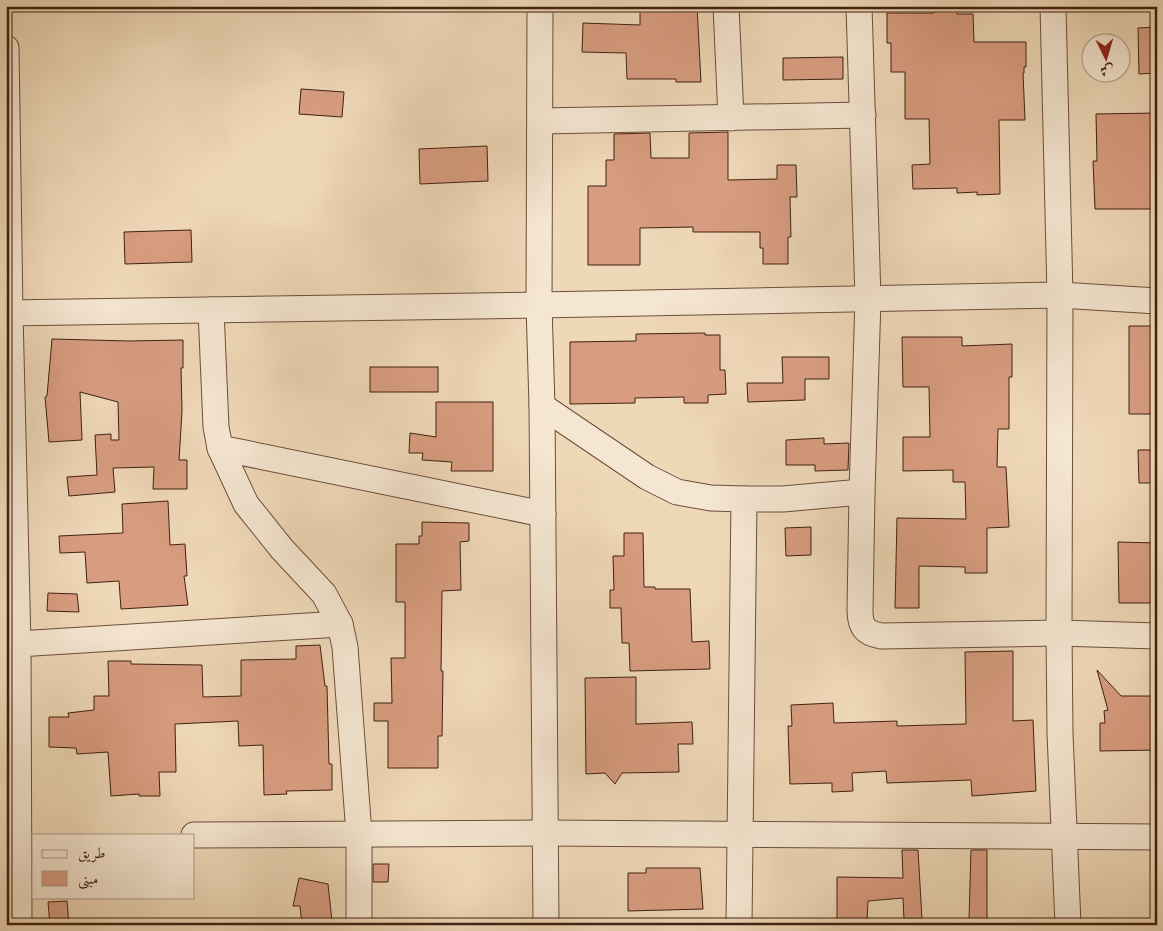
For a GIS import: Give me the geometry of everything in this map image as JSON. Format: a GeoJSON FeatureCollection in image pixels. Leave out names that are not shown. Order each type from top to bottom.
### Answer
{"type":"FeatureCollection","features":[{"type":"Feature","properties":{"kind":"street"},"geometry":{"type":"LineString","coordinates":[[540,6],[539,305],[542,406],[546,925]]}},
{"type":"Feature","properties":{"kind":"street"},"geometry":{"type":"LineString","coordinates":[[726,6],[731,118]]}},
{"type":"Feature","properties":{"kind":"street"},"geometry":{"type":"LineString","coordinates":[[859,6],[868,299],[860,619],[870,634],[881,636],[1059,633],[1157,636]]}},
{"type":"Feature","properties":{"kind":"street"},"geometry":{"type":"LineString","coordinates":[[1053,6],[1060,295],[1060,733],[1068,925]]}},
{"type":"Feature","properties":{"kind":"street"},"geometry":{"type":"LineString","coordinates":[[6,48],[12,644],[20,836],[19,925]]}},
{"type":"Feature","properties":{"kind":"street"},"geometry":{"type":"LineString","coordinates":[[541,122],[863,115]]}},
{"type":"Feature","properties":{"kind":"street"},"geometry":{"type":"LineString","coordinates":[[8,313],[1060,295],[1157,301]]}},
{"type":"Feature","properties":{"kind":"street"},"geometry":{"type":"LineString","coordinates":[[211,310],[216,427],[220,448],[246,504],[282,549],[324,594],[340,624],[345,647],[359,834],[359,925]]}},
{"type":"Feature","properties":{"kind":"street"},"geometry":{"type":"LineString","coordinates":[[542,406],[647,477],[677,492],[711,498],[744,499],[862,492]]}},
{"type":"Feature","properties":{"kind":"street"},"geometry":{"type":"LineString","coordinates":[[220,448],[543,514]]}},
{"type":"Feature","properties":{"kind":"street"},"geometry":{"type":"LineString","coordinates":[[739,925],[744,499]]}},
{"type":"Feature","properties":{"kind":"street"},"geometry":{"type":"LineString","coordinates":[[12,644],[340,624]]}},
{"type":"Feature","properties":{"kind":"street"},"geometry":{"type":"LineString","coordinates":[[195,835],[545,833],[1157,837]]}},
{"type":"Feature","properties":{"kind":"building"},"geometry":{"type":"Polygon","coordinates":[[[640,6],[697,6],[701,82],[676,82],[676,79],[627,79],[626,53],[582,52],[583,23],[640,25],[640,6]]]}},
{"type":"Feature","properties":{"kind":"building"},"geometry":{"type":"Polygon","coordinates":[[[934,6],[957,6],[957,14],[973,14],[974,42],[1026,42],[1026,67],[1024,67],[1023,73],[1025,120],[999,120],[1000,194],[977,195],[977,192],[957,193],[957,188],[913,189],[912,165],[930,164],[929,119],[905,119],[905,72],[891,72],[891,43],[887,43],[887,13],[934,13],[934,6]]]}},
{"type":"Feature","properties":{"kind":"building"},"geometry":{"type":"Polygon","coordinates":[[[1157,27],[1157,73],[1139,74],[1138,28],[1157,27]]]}},
{"type":"Feature","properties":{"kind":"building"},"geometry":{"type":"Polygon","coordinates":[[[843,57],[843,79],[783,80],[783,58],[843,57]]]}},
{"type":"Feature","properties":{"kind":"building"},"geometry":{"type":"Polygon","coordinates":[[[301,89],[344,92],[342,117],[299,114],[301,89]]]}},
{"type":"Feature","properties":{"kind":"building"},"geometry":{"type":"Polygon","coordinates":[[[1157,113],[1157,209],[1095,209],[1093,161],[1097,161],[1096,114],[1157,113]]]}},
{"type":"Feature","properties":{"kind":"building"},"geometry":{"type":"Polygon","coordinates":[[[728,132],[728,180],[777,179],[777,165],[796,165],[797,197],[790,197],[791,237],[788,237],[788,264],[763,264],[760,232],[693,232],[693,227],[640,228],[640,265],[588,265],[588,186],[606,186],[606,160],[614,160],[614,134],[650,133],[651,158],[689,158],[689,133],[728,132]]]}},
{"type":"Feature","properties":{"kind":"building"},"geometry":{"type":"Polygon","coordinates":[[[487,146],[488,181],[420,184],[419,149],[487,146]]]}},
{"type":"Feature","properties":{"kind":"building"},"geometry":{"type":"Polygon","coordinates":[[[191,230],[192,262],[125,264],[124,232],[191,230]]]}},
{"type":"Feature","properties":{"kind":"building"},"geometry":{"type":"Polygon","coordinates":[[[1129,326],[1153,326],[1153,329],[1157,329],[1157,414],[1129,414],[1129,326]]]}},
{"type":"Feature","properties":{"kind":"building"},"geometry":{"type":"Polygon","coordinates":[[[705,333],[705,335],[720,335],[720,370],[725,370],[726,394],[708,395],[708,403],[684,403],[684,397],[635,398],[635,403],[570,404],[570,342],[636,341],[636,334],[705,333]]]}},
{"type":"Feature","properties":{"kind":"building"},"geometry":{"type":"Polygon","coordinates":[[[902,337],[962,337],[962,346],[1012,344],[1012,377],[1009,377],[1009,429],[998,429],[997,467],[1006,467],[1009,527],[987,528],[987,573],[965,573],[965,567],[919,566],[919,608],[895,608],[897,518],[966,519],[965,482],[953,482],[953,470],[903,471],[903,437],[930,437],[929,387],[903,387],[902,337]]]}},
{"type":"Feature","properties":{"kind":"building"},"geometry":{"type":"Polygon","coordinates":[[[52,339],[183,340],[179,460],[187,460],[187,489],[153,489],[154,467],[113,468],[115,492],[69,496],[67,477],[97,475],[95,435],[111,434],[111,440],[119,440],[118,402],[80,392],[82,440],[49,442],[45,397],[47,396],[52,339]]]}},
{"type":"Feature","properties":{"kind":"building"},"geometry":{"type":"Polygon","coordinates":[[[782,357],[829,357],[829,379],[805,379],[805,400],[748,402],[747,383],[783,383],[782,357]]]}},
{"type":"Feature","properties":{"kind":"building"},"geometry":{"type":"Polygon","coordinates":[[[370,367],[438,367],[438,392],[370,392],[370,367]]]}},
{"type":"Feature","properties":{"kind":"building"},"geometry":{"type":"Polygon","coordinates":[[[436,402],[493,402],[493,471],[451,471],[452,462],[422,460],[423,453],[409,453],[410,433],[436,437],[436,402]]]}},
{"type":"Feature","properties":{"kind":"building"},"geometry":{"type":"Polygon","coordinates":[[[824,438],[824,444],[849,443],[848,470],[815,471],[815,465],[786,465],[786,440],[824,438]]]}},
{"type":"Feature","properties":{"kind":"building"},"geometry":{"type":"Polygon","coordinates":[[[1138,450],[1157,450],[1157,483],[1139,483],[1138,450]]]}},
{"type":"Feature","properties":{"kind":"building"},"geometry":{"type":"Polygon","coordinates":[[[168,501],[170,545],[185,544],[187,576],[184,576],[188,605],[121,609],[119,581],[87,583],[85,552],[60,553],[59,536],[123,533],[122,504],[168,501]]]}},
{"type":"Feature","properties":{"kind":"building"},"geometry":{"type":"Polygon","coordinates":[[[422,522],[469,523],[469,541],[460,542],[461,590],[442,591],[442,736],[438,736],[438,768],[388,768],[388,721],[374,721],[374,703],[392,703],[391,658],[405,658],[405,602],[396,602],[396,544],[419,544],[419,536],[422,536],[422,522]]]}},
{"type":"Feature","properties":{"kind":"building"},"geometry":{"type":"Polygon","coordinates":[[[811,527],[811,555],[786,556],[785,528],[811,527]]]}},
{"type":"Feature","properties":{"kind":"building"},"geometry":{"type":"Polygon","coordinates":[[[624,533],[643,533],[644,587],[655,587],[655,589],[690,589],[692,642],[709,641],[710,669],[630,671],[629,643],[622,643],[621,608],[610,608],[610,590],[614,590],[613,556],[624,556],[624,533]]]}},
{"type":"Feature","properties":{"kind":"building"},"geometry":{"type":"Polygon","coordinates":[[[1118,542],[1157,543],[1157,603],[1119,603],[1118,542]]]}},
{"type":"Feature","properties":{"kind":"building"},"geometry":{"type":"Polygon","coordinates":[[[48,593],[77,594],[79,612],[47,611],[48,593]]]}},
{"type":"Feature","properties":{"kind":"building"},"geometry":{"type":"Polygon","coordinates":[[[320,645],[325,686],[327,686],[329,764],[332,764],[332,790],[286,791],[287,794],[264,795],[263,745],[239,746],[238,721],[175,724],[176,772],[159,772],[160,796],[139,796],[139,794],[111,796],[108,752],[77,754],[76,748],[49,747],[49,717],[69,717],[68,713],[94,710],[94,696],[109,696],[108,661],[131,661],[131,664],[202,665],[203,697],[241,696],[241,660],[296,659],[296,646],[320,645]]]}},
{"type":"Feature","properties":{"kind":"building"},"geometry":{"type":"Polygon","coordinates":[[[1013,651],[1013,721],[1033,720],[1036,791],[972,796],[971,780],[887,783],[886,771],[852,773],[853,791],[832,792],[832,783],[790,784],[788,726],[792,726],[791,705],[833,703],[834,723],[897,721],[897,726],[966,724],[965,652],[1013,651]]]}},
{"type":"Feature","properties":{"kind":"building"},"geometry":{"type":"Polygon","coordinates":[[[1097,670],[1121,696],[1157,696],[1157,750],[1100,751],[1100,723],[1105,723],[1104,711],[1108,710],[1097,670]]]}},
{"type":"Feature","properties":{"kind":"building"},"geometry":{"type":"Polygon","coordinates":[[[636,677],[636,724],[692,722],[693,744],[678,744],[679,772],[622,773],[615,784],[605,773],[586,774],[585,678],[636,677]]]}},
{"type":"Feature","properties":{"kind":"building"},"geometry":{"type":"Polygon","coordinates":[[[902,850],[918,850],[922,919],[904,919],[903,898],[868,901],[867,921],[837,920],[837,877],[903,878],[902,850]]]}},
{"type":"Feature","properties":{"kind":"building"},"geometry":{"type":"Polygon","coordinates":[[[971,850],[987,850],[987,920],[969,920],[971,850]]]}},
{"type":"Feature","properties":{"kind":"building"},"geometry":{"type":"Polygon","coordinates":[[[373,864],[389,864],[388,882],[373,882],[373,864]]]}},
{"type":"Feature","properties":{"kind":"building"},"geometry":{"type":"Polygon","coordinates":[[[646,868],[700,868],[703,909],[628,911],[628,873],[646,873],[646,868]]]}},
{"type":"Feature","properties":{"kind":"building"},"geometry":{"type":"Polygon","coordinates":[[[299,878],[328,884],[332,921],[302,924],[300,906],[293,906],[299,878]]]}},
{"type":"Feature","properties":{"kind":"building"},"geometry":{"type":"Polygon","coordinates":[[[67,901],[69,925],[50,925],[48,902],[67,901]]]}}]}
